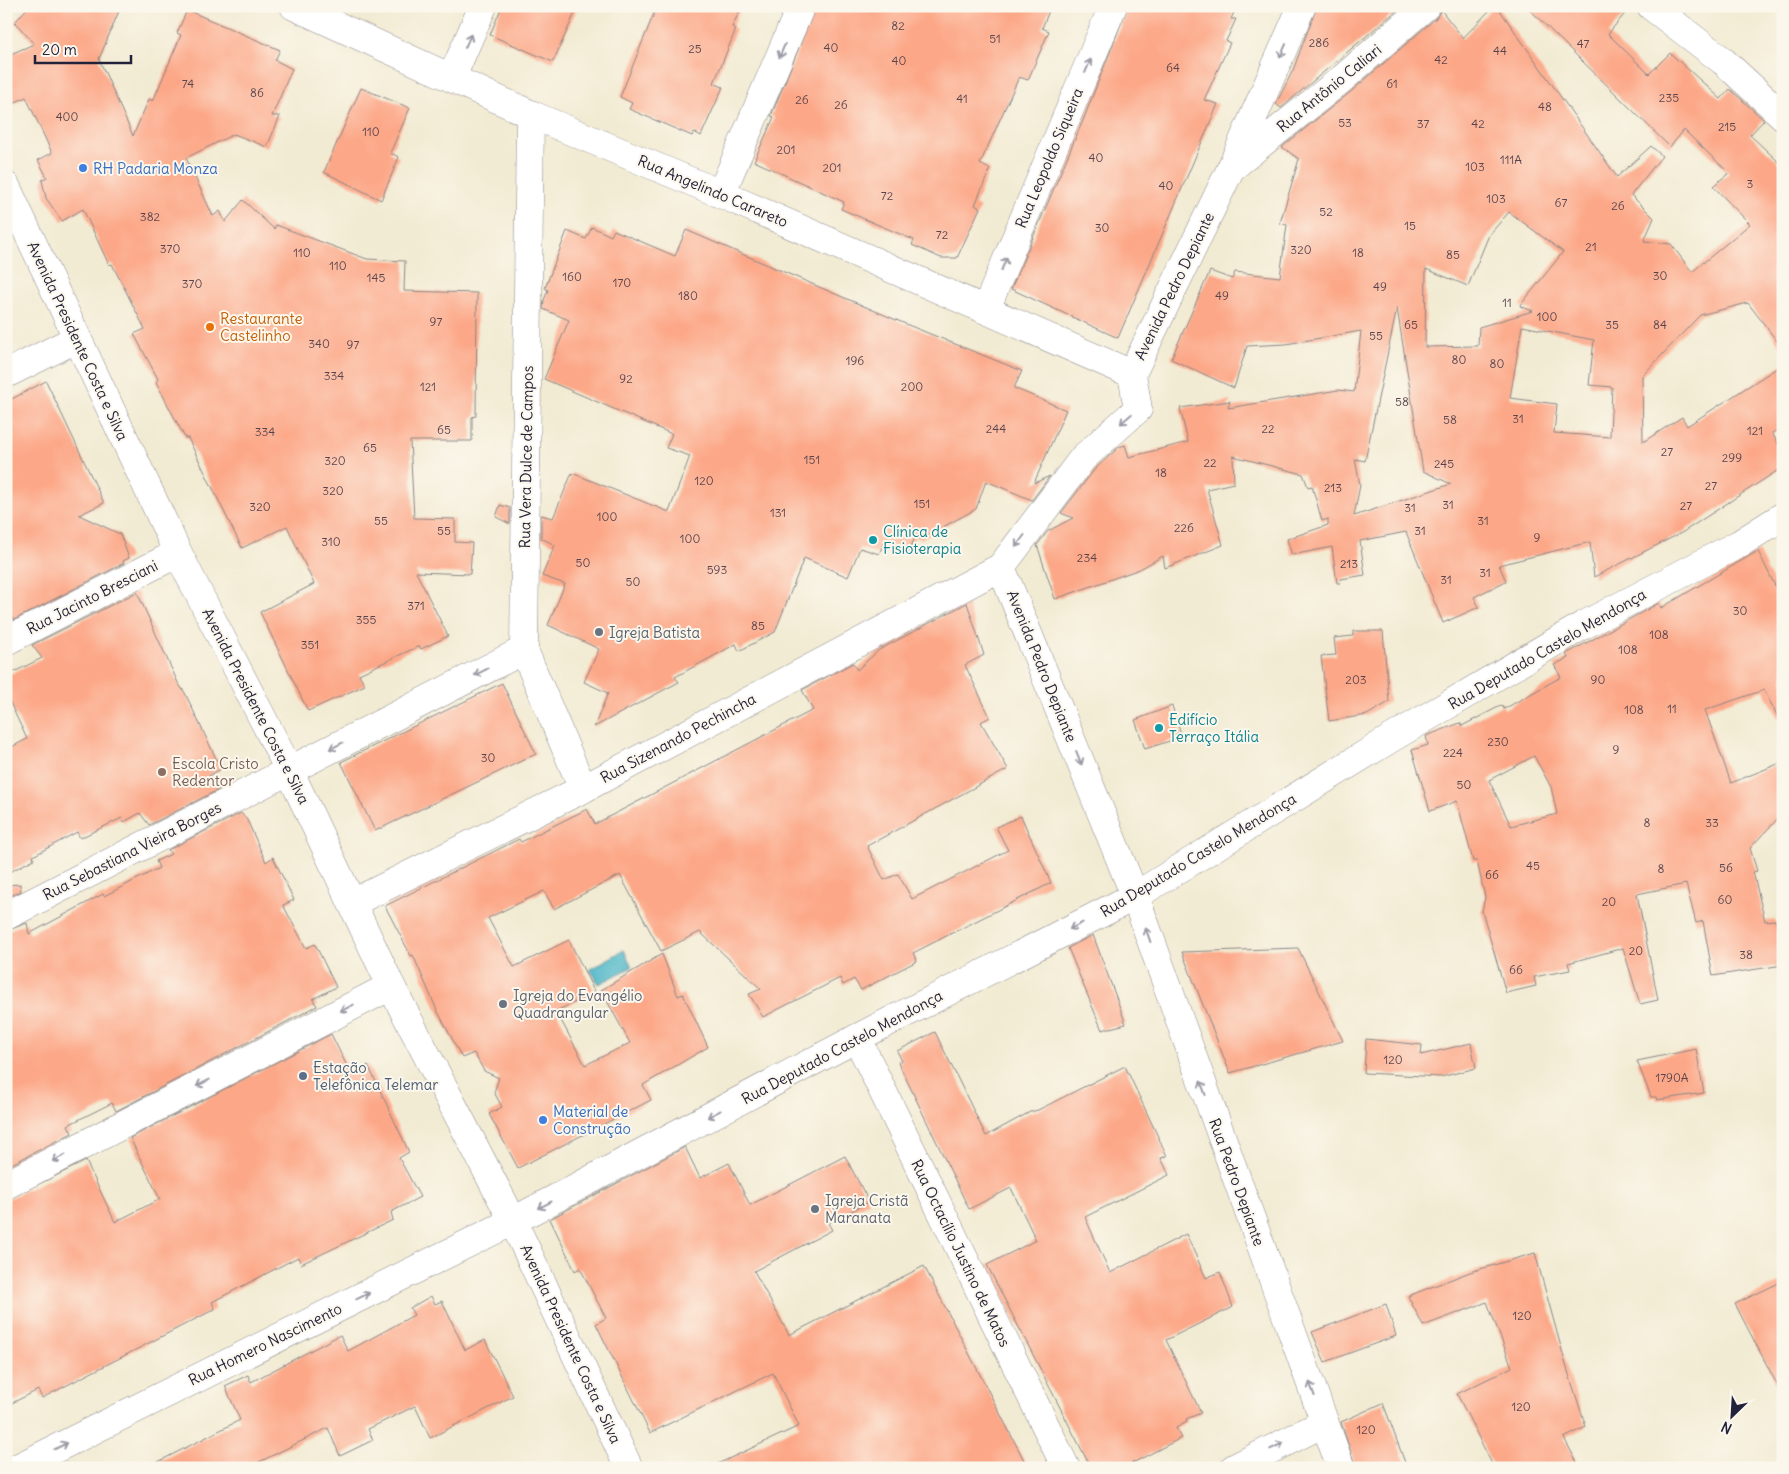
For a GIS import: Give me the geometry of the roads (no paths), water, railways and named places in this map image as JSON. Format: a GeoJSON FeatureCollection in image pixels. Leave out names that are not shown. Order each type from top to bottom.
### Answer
{"type":"FeatureCollection","features":[{"type":"Feature","properties":{"kind":"street","name":"Rua Angelindo Carareto"},"geometry":{"type":"LineString","coordinates":[[294,6],[530,114],[721,194],[1132,374]]}},
{"type":"Feature","properties":{"kind":"street"},"geometry":{"type":"LineString","coordinates":[[452,77],[484,6]]}},
{"type":"Feature","properties":{"kind":"street"},"geometry":{"type":"LineString","coordinates":[[721,194],[801,6]]}},
{"type":"Feature","properties":{"kind":"street","name":"Rua Leopoldo Siqueira"},"geometry":{"type":"LineString","coordinates":[[986,309],[1113,6]]}},
{"type":"Feature","properties":{"kind":"street","name":"Avenida Pedro Depiante"},"geometry":{"type":"LineString","coordinates":[[1135,896],[1001,567],[1083,458],[1138,409],[1132,374],[1232,168],[1302,6]]}},
{"type":"Feature","properties":{"kind":"street","name":"Rua Antônio Caliari"},"geometry":{"type":"LineString","coordinates":[[1232,168],[1343,78],[1426,6]]}},
{"type":"Feature","properties":{"kind":"street"},"geometry":{"type":"LineString","coordinates":[[1651,6],[1723,61],[1783,116]]}},
{"type":"Feature","properties":{"kind":"street","name":"Rua Vera Dulce de Campos"},"geometry":{"type":"LineString","coordinates":[[530,114],[524,650],[583,789]]}},
{"type":"Feature","properties":{"kind":"street","name":"Avenida Presidente Costa e Silva"},"geometry":{"type":"LineString","coordinates":[[6,186],[76,339],[178,553],[289,770],[391,986],[513,1221],[629,1468]]}},
{"type":"Feature","properties":{"kind":"street"},"geometry":{"type":"LineString","coordinates":[[6,374],[76,339]]}},
{"type":"Feature","properties":{"kind":"street","name":"Rua Deputado Castelo Mendonça"},"geometry":{"type":"LineString","coordinates":[[513,1221],[857,1038],[1135,896],[1390,740],[1557,641],[1739,544],[1783,516]]}},
{"type":"Feature","properties":{"kind":"street","name":"Rua Jacinto Bresciani"},"geometry":{"type":"LineString","coordinates":[[6,641],[178,553]]}},
{"type":"Feature","properties":{"kind":"street","name":"Rua Sizenando Pechincha"},"geometry":{"type":"LineString","coordinates":[[352,902],[583,789],[1001,567]]}},
{"type":"Feature","properties":{"kind":"street","name":"Rua Sebastiana Vieira Borges"},"geometry":{"type":"LineString","coordinates":[[6,916],[524,650]]}},
{"type":"Feature","properties":{"kind":"street","name":"Rua Pedro Depiante"},"geometry":{"type":"LineString","coordinates":[[1135,896],[1341,1468]]}},
{"type":"Feature","properties":{"kind":"street"},"geometry":{"type":"LineString","coordinates":[[6,1185],[391,986]]}},
{"type":"Feature","properties":{"kind":"street","name":"Rua Octacílio Justino de Matos"},"geometry":{"type":"LineString","coordinates":[[857,1038],[1066,1468]]}},
{"type":"Feature","properties":{"kind":"street","name":"Rua Homero Nascimento"},"geometry":{"type":"LineString","coordinates":[[17,1468],[513,1221]]}},
{"type":"Feature","properties":{"kind":"street"},"geometry":{"type":"LineString","coordinates":[[1234,1468],[1324,1423]]}},
{"type":"Feature","properties":{"kind":"water"},"geometry":{"type":"Polygon","coordinates":[[[624,950],[632,967],[599,984],[590,969],[624,950]]]}},
{"type":"Feature","properties":{"kind":"place","name":"RH Padaria Monza"},"geometry":{"type":"Point","coordinates":[83,168]}},
{"type":"Feature","properties":{"kind":"place","name":"Restaurante Castelinho"},"geometry":{"type":"Point","coordinates":[210,327]}},
{"type":"Feature","properties":{"kind":"place","name":"Clínica de Fisioterapia"},"geometry":{"type":"Point","coordinates":[873,540]}},
{"type":"Feature","properties":{"kind":"place","name":"Igreja Batista"},"geometry":{"type":"Point","coordinates":[599,632]}},
{"type":"Feature","properties":{"kind":"place","name":"Edifício Terraço Itália"},"geometry":{"type":"Point","coordinates":[1159,728]}},
{"type":"Feature","properties":{"kind":"place","name":"Escola Cristo Redentor"},"geometry":{"type":"Point","coordinates":[162,772]}},
{"type":"Feature","properties":{"kind":"place","name":"Igreja do Evangélio Quadrangular"},"geometry":{"type":"Point","coordinates":[503,1004]}},
{"type":"Feature","properties":{"kind":"place","name":"Estação Telefônica Telemar"},"geometry":{"type":"Point","coordinates":[303,1076]}},
{"type":"Feature","properties":{"kind":"place","name":"Material de Construção"},"geometry":{"type":"Point","coordinates":[543,1120]}},
{"type":"Feature","properties":{"kind":"place","name":"Igreja Cristã Maranata"},"geometry":{"type":"Point","coordinates":[815,1209]}}]}
